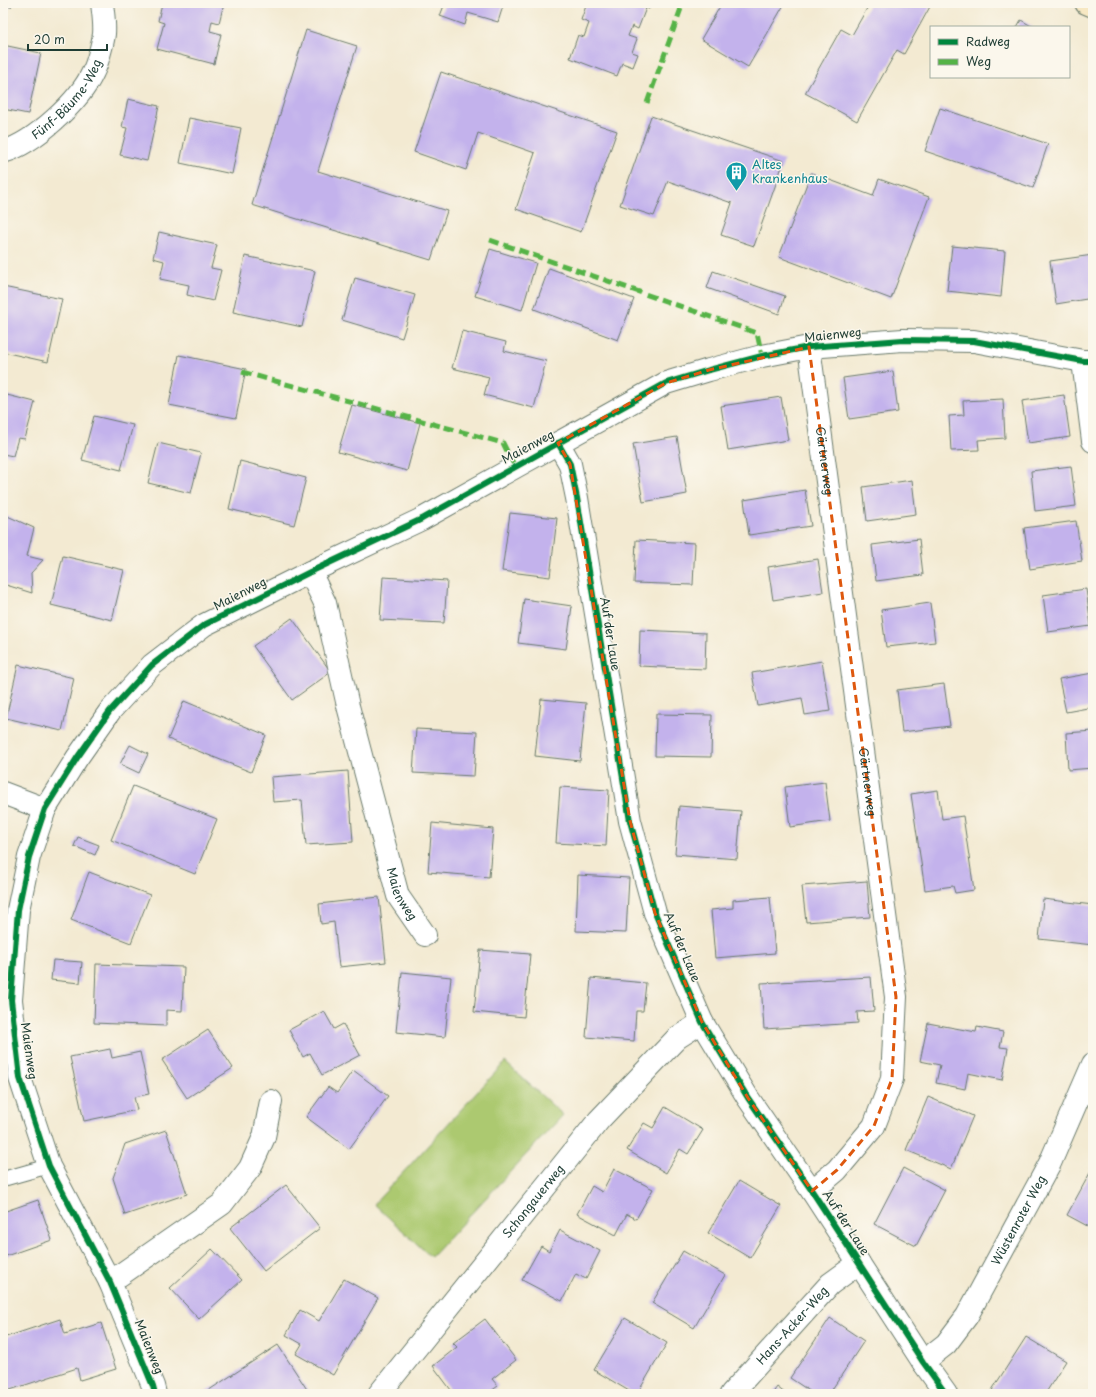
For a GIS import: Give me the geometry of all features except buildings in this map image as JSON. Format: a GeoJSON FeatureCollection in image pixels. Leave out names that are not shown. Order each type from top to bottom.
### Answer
{"type":"FeatureCollection","features":[{"type":"Feature","properties":{"kind":"street","name":"Fünf-Bäume-Weg"},"geometry":{"type":"LineString","coordinates":[[3,152],[11,150],[42,130],[75,101],[94,72],[104,33],[102,3]]}},
{"type":"Feature","properties":{"kind":"street"},"geometry":{"type":"LineString","coordinates":[[1086,3],[1093,6]]}},
{"type":"Feature","properties":{"kind":"street","name":"Maienweg"},"geometry":{"type":"LineString","coordinates":[[155,1394],[110,1282],[49,1166],[20,1078],[11,1000],[18,910],[29,857],[45,809],[77,758],[110,711],[152,665],[204,625],[310,572],[422,519],[666,384],[709,370],[762,356],[809,348],[903,340],[974,341],[1088,361]]}},
{"type":"Feature","properties":{"kind":"street","name":"Gärtnerweg"},"geometry":{"type":"LineString","coordinates":[[809,348],[896,998],[892,1078],[874,1126],[837,1170],[812,1191]]}},
{"type":"Feature","properties":{"kind":"street"},"geometry":{"type":"LineString","coordinates":[[1088,361],[1093,441]]}},
{"type":"Feature","properties":{"kind":"street","name":"Auf der Laue"},"geometry":{"type":"LineString","coordinates":[[558,443],[570,464],[577,498],[630,821],[655,913],[702,1022],[748,1098],[812,1191],[923,1362],[946,1394]]}},
{"type":"Feature","properties":{"kind":"street","name":"Maienweg"},"geometry":{"type":"LineString","coordinates":[[310,572],[325,603],[348,706],[398,896],[425,935]]}},
{"type":"Feature","properties":{"kind":"street"},"geometry":{"type":"LineString","coordinates":[[3,793],[45,809]]}},
{"type":"Feature","properties":{"kind":"street","name":"Schongauerweg"},"geometry":{"type":"LineString","coordinates":[[379,1394],[599,1120],[677,1038],[702,1022]]}},
{"type":"Feature","properties":{"kind":"street","name":"Wüstenroter Weg"},"geometry":{"type":"LineString","coordinates":[[923,1362],[946,1344],[967,1316],[1050,1163],[1093,1064]]}},
{"type":"Feature","properties":{"kind":"street"},"geometry":{"type":"LineString","coordinates":[[110,1282],[222,1204],[250,1168],[264,1138],[271,1101]]}},
{"type":"Feature","properties":{"kind":"street","name":"Hans-Acker-Weg"},"geometry":{"type":"LineString","coordinates":[[731,1394],[830,1284],[859,1263]]}},
{"type":"Feature","properties":{"kind":"lane"},"geometry":{"type":"LineString","coordinates":[[3,1179],[49,1166]]}},
{"type":"Feature","properties":{"kind":"highlighted area"},"geometry":{"type":"Polygon","coordinates":[[[809,347],[896,997],[892,1079],[874,1126],[837,1170],[812,1191],[748,1098],[702,1022],[655,913],[630,821],[570,464],[558,443],[666,383],[709,370],[809,347]]]}},
{"type":"Feature","properties":{"kind":"green space"},"geometry":{"type":"Polygon","coordinates":[[[505,1062],[563,1115],[431,1257],[374,1204],[505,1062]]]}},
{"type":"Feature","properties":{"kind":"marked path"},"geometry":{"type":"LineString","coordinates":[[647,103],[683,3]]}},
{"type":"Feature","properties":{"kind":"marked path"},"geometry":{"type":"LineString","coordinates":[[490,240],[757,333],[762,356]]}},
{"type":"Feature","properties":{"kind":"marked path"},"geometry":{"type":"LineString","coordinates":[[242,372],[503,443],[515,467]]}},
{"type":"Feature","properties":{"kind":"cycle path"},"geometry":{"type":"LineString","coordinates":[[155,1394],[110,1282],[49,1166],[20,1078],[11,1000],[18,910],[29,857],[45,809],[77,758],[110,711],[152,665],[204,625],[310,572],[422,519],[666,383],[762,356],[809,347],[903,340],[974,341],[1083,361],[1093,361]]}},
{"type":"Feature","properties":{"kind":"cycle path"},"geometry":{"type":"LineString","coordinates":[[558,443],[570,464],[577,498],[630,821],[655,913],[702,1022],[748,1098],[812,1191],[923,1362],[946,1394]]}},
{"type":"Feature","properties":{"kind":"place","name":"Altes Krankenhaus"},"geometry":{"type":"Point","coordinates":[736,192]}}]}
